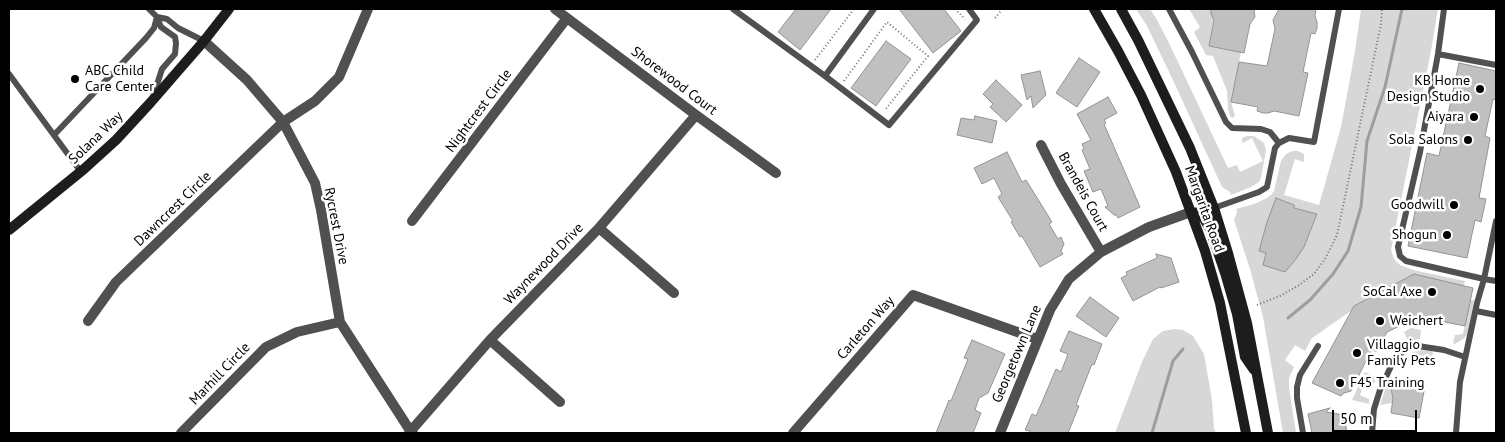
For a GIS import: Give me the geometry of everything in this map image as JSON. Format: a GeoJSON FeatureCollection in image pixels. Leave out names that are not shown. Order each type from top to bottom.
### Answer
{"type":"FeatureCollection","features":[{"type":"Feature","properties":{"kind":"main road","name":"Solana Way"},"geometry":{"type":"LineString","coordinates":[[9,230],[81,172],[116,140],[204,41],[229,9]]}},
{"type":"Feature","properties":{"kind":"main road","name":"Margarita Road"},"geometry":{"type":"LineString","coordinates":[[1094,9],[1118,51],[1176,172],[1205,251],[1220,303],[1246,433]]}},
{"type":"Feature","properties":{"kind":"main road","name":"Margarita Road"},"geometry":{"type":"LineString","coordinates":[[1121,9],[1190,148],[1214,208],[1247,323],[1268,433]]}},
{"type":"Feature","properties":{"kind":"main road"},"geometry":{"type":"LineString","coordinates":[[1191,212],[1199,213],[1210,229],[1237,314],[1245,357],[1257,375]]}},
{"type":"Feature","properties":{"kind":"street","name":"Dawncrest Circle"},"geometry":{"type":"LineString","coordinates":[[88,321],[116,282],[283,122],[315,101],[339,77],[368,9]]}},
{"type":"Feature","properties":{"kind":"street","name":"Shorewood Court"},"geometry":{"type":"LineString","coordinates":[[555,9],[776,173]]}},
{"type":"Feature","properties":{"kind":"street","name":"Nightcrest Circle"},"geometry":{"type":"LineString","coordinates":[[412,221],[567,18]]}},
{"type":"Feature","properties":{"kind":"street","name":"Rycrest Drive"},"geometry":{"type":"LineString","coordinates":[[204,41],[247,80],[283,122],[314,183],[321,210],[340,322],[411,433]]}},
{"type":"Feature","properties":{"kind":"street","name":"Waynewood Drive"},"geometry":{"type":"LineString","coordinates":[[411,433],[490,340],[599,228],[696,115]]}},
{"type":"Feature","properties":{"kind":"street","name":"Brandeis Court"},"geometry":{"type":"LineString","coordinates":[[1042,145],[1060,184],[1101,252]]}},
{"type":"Feature","properties":{"kind":"street","name":"Georgetown Lane"},"geometry":{"type":"LineString","coordinates":[[1000,433],[1050,310],[1069,279],[1101,252],[1149,227],[1191,212]]}},
{"type":"Feature","properties":{"kind":"street"},"geometry":{"type":"LineString","coordinates":[[599,228],[674,293]]}},
{"type":"Feature","properties":{"kind":"street","name":"Carleton Way"},"geometry":{"type":"LineString","coordinates":[[793,433],[913,295],[1037,340]]}},
{"type":"Feature","properties":{"kind":"street","name":"Marhill Circle"},"geometry":{"type":"LineString","coordinates":[[181,433],[266,347],[297,332],[340,322]]}},
{"type":"Feature","properties":{"kind":"street"},"geometry":{"type":"LineString","coordinates":[[490,340],[560,402]]}},
{"type":"Feature","properties":{"kind":"lane"},"geometry":{"type":"LineString","coordinates":[[149,9],[157,17],[161,27],[175,37],[176,43],[174,54],[162,69],[151,102]]}},
{"type":"Feature","properties":{"kind":"lane"},"geometry":{"type":"LineString","coordinates":[[733,9],[889,125],[977,20],[969,9]]}},
{"type":"Feature","properties":{"kind":"lane"},"geometry":{"type":"LineString","coordinates":[[825,76],[874,9]]}},
{"type":"Feature","properties":{"kind":"lane"},"geometry":{"type":"LineString","coordinates":[[1169,9],[1226,122],[1232,128],[1261,129],[1270,132],[1278,142]]}},
{"type":"Feature","properties":{"kind":"lane"},"geometry":{"type":"LineString","coordinates":[[1214,208],[1259,192],[1267,187],[1278,142],[1289,138],[1314,142],[1339,9]]}},
{"type":"Feature","properties":{"kind":"lane"},"geometry":{"type":"LineString","coordinates":[[1444,9],[1438,54],[1420,152],[1398,248],[1400,256],[1406,261],[1496,281]]}},
{"type":"Feature","properties":{"kind":"lane"},"geometry":{"type":"LineString","coordinates":[[157,17],[167,19],[178,28],[204,41]]}},
{"type":"Feature","properties":{"kind":"lane"},"geometry":{"type":"LineString","coordinates":[[54,135],[146,38],[154,28],[157,17]]}},
{"type":"Feature","properties":{"kind":"lane"},"geometry":{"type":"LineString","coordinates":[[1438,54],[1496,65]]}},
{"type":"Feature","properties":{"kind":"lane"},"geometry":{"type":"LineString","coordinates":[[9,74],[81,172]]}},
{"type":"Feature","properties":{"kind":"lane"},"geometry":{"type":"LineString","coordinates":[[1456,433],[1460,382],[1476,310],[1494,248],[1496,221]]}},
{"type":"Feature","properties":{"kind":"lane"},"geometry":{"type":"LineString","coordinates":[[1476,310],[1496,314]]}},
{"type":"Feature","properties":{"kind":"lane"},"geometry":{"type":"LineString","coordinates":[[1303,433],[1296,387],[1300,375],[1318,346]]}},
{"type":"Feature","properties":{"kind":"lane"},"geometry":{"type":"LineString","coordinates":[[1372,433],[1374,409],[1383,383],[1392,364],[1403,351],[1411,346],[1418,346],[1444,350],[1466,357]]}},
{"type":"Feature","properties":{"kind":"path"},"geometry":{"type":"LineString","coordinates":[[811,66],[854,9]]}},
{"type":"Feature","properties":{"kind":"path"},"geometry":{"type":"LineString","coordinates":[[995,18],[1001,11],[1000,9]]}},
{"type":"Feature","properties":{"kind":"path"},"geometry":{"type":"LineString","coordinates":[[1256,305],[1280,296],[1314,274],[1325,259],[1337,234],[1381,24],[1382,9]]}},
{"type":"Feature","properties":{"kind":"path"},"geometry":{"type":"LineString","coordinates":[[839,87],[887,22],[928,56],[879,118]]}},
{"type":"Feature","properties":{"kind":"shaded area"},"geometry":{"type":"Polygon","coordinates":[[[1136,9],[1150,9],[1156,18],[1228,168],[1237,165],[1240,172],[1263,161],[1252,138],[1243,143],[1242,138],[1254,136],[1264,143],[1266,150],[1259,182],[1231,195],[1230,192],[1222,187],[1147,26],[1136,9]]]}},
{"type":"Feature","properties":{"kind":"shaded area"},"geometry":{"type":"Polygon","coordinates":[[[1189,9],[1211,9],[1211,14],[1214,17],[1209,46],[1241,52],[1231,102],[1235,116],[1232,118],[1228,109],[1227,91],[1213,56],[1206,55],[1194,32],[1200,27],[1189,9]]]}},
{"type":"Feature","properties":{"kind":"shaded area"},"geometry":{"type":"Polygon","coordinates":[[[1361,9],[1438,9],[1391,250],[1394,259],[1400,265],[1413,270],[1465,281],[1464,286],[1404,280],[1354,306],[1351,311],[1312,338],[1305,351],[1295,345],[1285,360],[1294,367],[1289,378],[1289,387],[1296,433],[1283,433],[1263,317],[1234,220],[1237,212],[1236,209],[1254,204],[1271,195],[1274,191],[1281,161],[1286,154],[1293,151],[1304,154],[1304,162],[1295,159],[1284,195],[1319,205],[1341,127],[1361,9]]]}},
{"type":"Feature","properties":{"kind":"shaded area"},"geometry":{"type":"Polygon","coordinates":[[[1470,300],[1474,300],[1467,335],[1455,344],[1453,343],[1455,335],[1463,334],[1470,300]]]}},
{"type":"Feature","properties":{"kind":"shaded area"},"geometry":{"type":"Polygon","coordinates":[[[1411,328],[1421,330],[1420,339],[1408,341],[1404,332],[1411,328]]]}},
{"type":"Feature","properties":{"kind":"shaded area"},"geometry":{"type":"Polygon","coordinates":[[[1183,330],[1193,336],[1204,354],[1216,433],[1115,433],[1142,362],[1153,339],[1163,331],[1183,330]]]}},
{"type":"Feature","properties":{"kind":"shaded area"},"geometry":{"type":"Polygon","coordinates":[[[1421,350],[1431,351],[1433,353],[1432,360],[1413,359],[1412,352],[1421,350]]]}},
{"type":"Feature","properties":{"kind":"shaded area"},"geometry":{"type":"Polygon","coordinates":[[[1365,372],[1376,377],[1374,384],[1365,381],[1360,395],[1369,399],[1369,404],[1352,400],[1365,372]]]}},
{"type":"Feature","properties":{"kind":"shaded area"},"geometry":{"type":"Polygon","coordinates":[[[1394,383],[1391,389],[1392,403],[1380,405],[1387,384],[1394,383]]]}},
{"type":"Feature","properties":{"kind":"building"},"geometry":{"type":"Polygon","coordinates":[[[796,9],[831,9],[800,50],[778,32],[796,9]]]}},
{"type":"Feature","properties":{"kind":"building"},"geometry":{"type":"Polygon","coordinates":[[[899,9],[944,9],[961,31],[933,53],[899,9]]]}},
{"type":"Feature","properties":{"kind":"building"},"geometry":{"type":"Polygon","coordinates":[[[1211,9],[1254,9],[1255,17],[1250,24],[1244,53],[1209,46],[1214,20],[1211,9]]]}},
{"type":"Feature","properties":{"kind":"building"},"geometry":{"type":"Polygon","coordinates":[[[1279,9],[1316,9],[1317,28],[1315,34],[1311,33],[1303,72],[1308,73],[1299,116],[1274,111],[1263,113],[1257,111],[1258,107],[1231,102],[1239,62],[1267,66],[1275,29],[1273,20],[1279,9]]]}},
{"type":"Feature","properties":{"kind":"building"},"geometry":{"type":"Polygon","coordinates":[[[886,41],[911,59],[876,106],[851,88],[886,41]]]}},
{"type":"Feature","properties":{"kind":"building"},"geometry":{"type":"Polygon","coordinates":[[[1079,58],[1100,72],[1077,107],[1056,93],[1079,58]]]}},
{"type":"Feature","properties":{"kind":"building"},"geometry":{"type":"Polygon","coordinates":[[[1459,63],[1496,71],[1496,100],[1493,99],[1485,136],[1490,138],[1479,198],[1486,199],[1481,222],[1475,220],[1467,258],[1408,246],[1427,153],[1439,156],[1459,63]]]}},
{"type":"Feature","properties":{"kind":"building"},"geometry":{"type":"Polygon","coordinates":[[[1040,71],[1046,95],[1033,108],[1031,96],[1027,100],[1021,75],[1040,71]]]}},
{"type":"Feature","properties":{"kind":"building"},"geometry":{"type":"Polygon","coordinates":[[[996,80],[1022,105],[1006,122],[990,107],[993,104],[983,94],[996,80]]]}},
{"type":"Feature","properties":{"kind":"building"},"geometry":{"type":"Polygon","coordinates":[[[1108,97],[1117,113],[1104,120],[1106,123],[1104,124],[1140,207],[1118,218],[1105,207],[1108,206],[1101,189],[1093,192],[1084,171],[1090,169],[1082,150],[1084,149],[1082,144],[1091,140],[1077,114],[1108,97]]]}},
{"type":"Feature","properties":{"kind":"building"},"geometry":{"type":"Polygon","coordinates":[[[975,116],[997,121],[992,143],[957,135],[961,118],[974,120],[975,116]]]}},
{"type":"Feature","properties":{"kind":"building"},"geometry":{"type":"Polygon","coordinates":[[[1007,152],[1022,182],[1026,180],[1052,222],[1049,224],[1058,239],[1061,237],[1064,244],[1061,251],[1063,254],[1040,267],[1022,236],[1020,237],[1011,222],[1013,221],[998,197],[1002,194],[994,178],[982,184],[974,168],[1007,152]]]}},
{"type":"Feature","properties":{"kind":"building"},"geometry":{"type":"Polygon","coordinates":[[[1276,198],[1294,205],[1294,208],[1317,214],[1304,247],[1285,272],[1263,265],[1266,253],[1259,251],[1276,198]]]}},
{"type":"Feature","properties":{"kind":"building"},"geometry":{"type":"Polygon","coordinates":[[[1156,254],[1171,258],[1179,282],[1160,287],[1133,301],[1121,278],[1127,275],[1126,272],[1157,258],[1156,254]]]}},
{"type":"Feature","properties":{"kind":"building"},"geometry":{"type":"Polygon","coordinates":[[[1414,274],[1473,288],[1465,326],[1419,317],[1387,332],[1376,352],[1372,349],[1351,391],[1341,396],[1312,383],[1354,306],[1414,274]]]}},
{"type":"Feature","properties":{"kind":"building"},"geometry":{"type":"Polygon","coordinates":[[[1090,297],[1119,318],[1106,337],[1076,316],[1090,297]]]}},
{"type":"Feature","properties":{"kind":"building"},"geometry":{"type":"Polygon","coordinates":[[[1069,331],[1102,344],[1076,405],[1079,406],[1068,433],[1029,433],[1030,431],[1025,430],[1032,414],[1036,416],[1056,369],[1061,372],[1068,354],[1060,351],[1069,331]]]}},
{"type":"Feature","properties":{"kind":"building"},"geometry":{"type":"Polygon","coordinates":[[[972,340],[1005,354],[988,393],[979,398],[975,410],[981,413],[973,433],[936,433],[968,359],[964,358],[972,340]]]}},
{"type":"Feature","properties":{"kind":"building"},"geometry":{"type":"Polygon","coordinates":[[[1400,380],[1425,386],[1419,418],[1391,413],[1393,398],[1391,389],[1394,383],[1400,380]]]}},
{"type":"Feature","properties":{"kind":"building"},"geometry":{"type":"Polygon","coordinates":[[[1330,408],[1326,412],[1344,415],[1347,433],[1312,433],[1308,414],[1330,408]]]}},
{"type":"Feature","properties":{"kind":"waterway"},"geometry":{"type":"LineString","coordinates":[[1288,318],[1310,300],[1333,274],[1348,251],[1361,207],[1367,141],[1385,87],[1402,9]]}},
{"type":"Feature","properties":{"kind":"waterway"},"geometry":{"type":"LineString","coordinates":[[1152,433],[1173,361],[1183,349]]}},
{"type":"Feature","properties":{"kind":"place","name":"ABC Child Care Center"},"geometry":{"type":"Point","coordinates":[75,79]}},
{"type":"Feature","properties":{"kind":"place","name":"KB Home Design Studio"},"geometry":{"type":"Point","coordinates":[1480,89]}},
{"type":"Feature","properties":{"kind":"place","name":"Aiyara"},"geometry":{"type":"Point","coordinates":[1474,117]}},
{"type":"Feature","properties":{"kind":"place","name":"Sola Salons"},"geometry":{"type":"Point","coordinates":[1468,140]}},
{"type":"Feature","properties":{"kind":"place","name":"Goodwill"},"geometry":{"type":"Point","coordinates":[1454,205]}},
{"type":"Feature","properties":{"kind":"place","name":"Shogun"},"geometry":{"type":"Point","coordinates":[1447,235]}},
{"type":"Feature","properties":{"kind":"place","name":"SoCal Axe"},"geometry":{"type":"Point","coordinates":[1432,292]}},
{"type":"Feature","properties":{"kind":"place","name":"Weichert"},"geometry":{"type":"Point","coordinates":[1380,321]}},
{"type":"Feature","properties":{"kind":"place","name":"Villaggio Family Pets"},"geometry":{"type":"Point","coordinates":[1357,353]}},
{"type":"Feature","properties":{"kind":"place","name":"F45 Training"},"geometry":{"type":"Point","coordinates":[1340,383]}}]}
